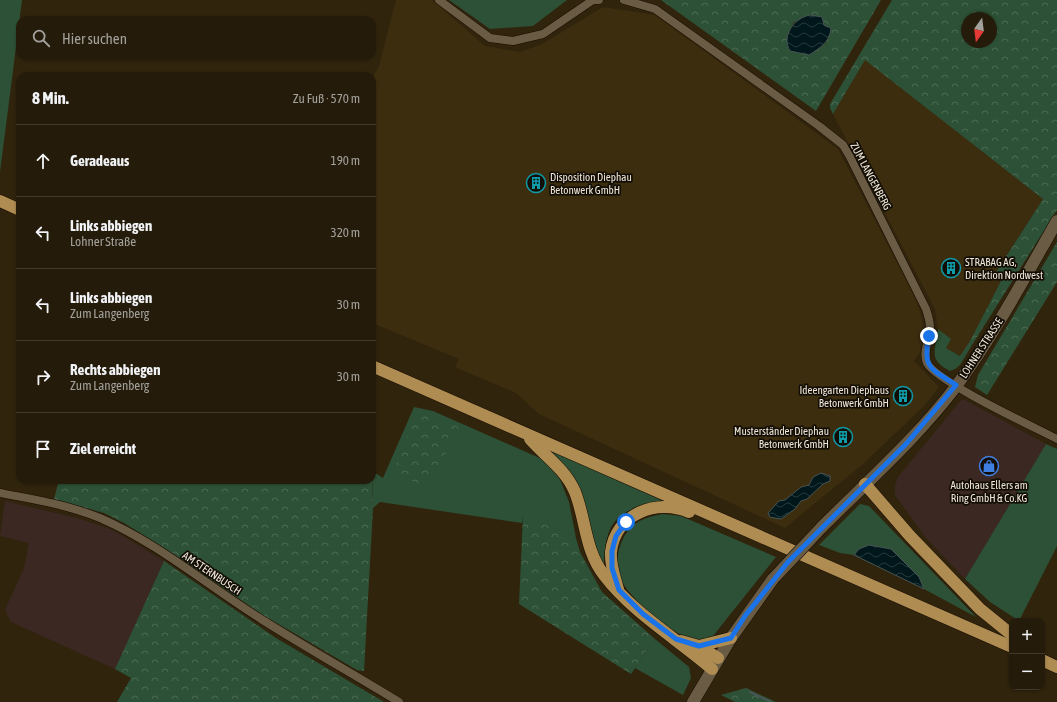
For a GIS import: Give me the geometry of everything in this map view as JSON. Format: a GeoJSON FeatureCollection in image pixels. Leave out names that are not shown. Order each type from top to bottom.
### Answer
{"type":"FeatureCollection","features":[{"type":"Feature","properties":{"kind":"main road"},"geometry":{"type":"LineString","coordinates":[[0,201],[16,208]]}},
{"type":"Feature","properties":{"kind":"main road","name":"LOHNER STRASSE"},"geometry":{"type":"LineString","coordinates":[[693,702],[731,638],[773,579],[821,528],[906,444],[956,385],[997,325],[1057,221]]}},
{"type":"Feature","properties":{"kind":"main road"},"geometry":{"type":"LineString","coordinates":[[376,368],[1009,646]]}},
{"type":"Feature","properties":{"kind":"main road"},"geometry":{"type":"LineString","coordinates":[[526,434],[554,461],[568,481],[574,492],[595,560],[604,575],[643,614],[712,669]]}},
{"type":"Feature","properties":{"kind":"main road"},"geometry":{"type":"LineString","coordinates":[[865,484],[910,536],[980,609],[1009,632]]}},
{"type":"Feature","properties":{"kind":"main road"},"geometry":{"type":"LineString","coordinates":[[619,590],[612,568],[613,543],[621,528],[633,516],[648,509],[668,507],[682,509],[711,521],[726,522]]}},
{"type":"Feature","properties":{"kind":"main road"},"geometry":{"type":"LineString","coordinates":[[699,646],[731,638]]}},
{"type":"Feature","properties":{"kind":"main road"},"geometry":{"type":"LineString","coordinates":[[676,639],[699,646],[718,658]]}},
{"type":"Feature","properties":{"kind":"street"},"geometry":{"type":"LineString","coordinates":[[439,0],[490,38],[512,41],[543,34],[593,0],[599,0]]}},
{"type":"Feature","properties":{"kind":"street","name":"ZUM LANGENBERG"},"geometry":{"type":"LineString","coordinates":[[624,0],[655,9],[819,126],[843,145],[926,309],[930,326],[926,356],[927,363],[932,369],[956,385]]}},
{"type":"Feature","properties":{"kind":"street"},"geometry":{"type":"LineString","coordinates":[[956,385],[1057,439]]}},
{"type":"Feature","properties":{"kind":"street","name":"AM STERNBUSCH"},"geometry":{"type":"LineString","coordinates":[[0,493],[68,508],[98,518],[118,527],[166,555],[262,620],[399,702]]}},
{"type":"Feature","properties":{"kind":"shaded area"},"geometry":{"type":"Polygon","coordinates":[[[396,0],[432,0],[485,46],[520,52],[542,44],[603,7],[655,15],[838,149],[919,308],[923,325],[920,352],[914,361],[939,387],[924,406],[864,463],[785,528],[539,414],[516,393],[455,367],[459,359],[376,325],[376,72],[379,66],[396,0]],[[824,474],[809,485],[801,487],[785,501],[779,501],[768,513],[781,519],[799,505],[801,501],[807,499],[823,484],[830,481],[830,476],[824,474]]]}},
{"type":"Feature","properties":{"kind":"shaded area"},"geometry":{"type":"Polygon","coordinates":[[[865,60],[1043,199],[994,274],[1002,279],[961,356],[946,348],[951,339],[938,329],[935,309],[833,114],[865,60]]]}},
{"type":"Feature","properties":{"kind":"shaded area"},"geometry":{"type":"Polygon","coordinates":[[[961,400],[965,400],[1046,444],[965,579],[926,538],[895,495],[895,486],[898,477],[961,400]]]}},
{"type":"Feature","properties":{"kind":"shaded area"},"geometry":{"type":"Polygon","coordinates":[[[5,501],[77,518],[113,530],[164,561],[115,669],[11,622],[5,610],[24,568],[29,543],[0,536],[5,501]]]}},
{"type":"Feature","properties":{"kind":"green space"},"geometry":{"type":"Polygon","coordinates":[[[0,0],[22,0],[20,16],[16,16],[16,47],[0,172],[0,0]]]}},
{"type":"Feature","properties":{"kind":"green space"},"geometry":{"type":"Polygon","coordinates":[[[449,0],[567,0],[533,26],[490,29],[449,0]]]}},
{"type":"Feature","properties":{"kind":"green space"},"geometry":{"type":"Polygon","coordinates":[[[661,0],[881,0],[816,111],[661,0]],[[818,16],[794,22],[787,39],[809,55],[826,43],[831,28],[824,25],[822,17],[818,16]]]}},
{"type":"Feature","properties":{"kind":"green space"},"geometry":{"type":"Polygon","coordinates":[[[892,0],[1057,0],[1057,210],[972,345],[970,341],[1002,279],[994,275],[1043,199],[865,60],[833,114],[830,104],[892,0]]]}},
{"type":"Feature","properties":{"kind":"green space"},"geometry":{"type":"Polygon","coordinates":[[[1057,242],[1057,282],[987,395],[975,387],[978,375],[1057,242]]]}},
{"type":"Feature","properties":{"kind":"green space"},"geometry":{"type":"Polygon","coordinates":[[[938,329],[951,339],[946,348],[960,356],[970,341],[972,345],[960,365],[950,371],[943,367],[936,358],[935,349],[938,329]]]}},
{"type":"Feature","properties":{"kind":"green space"},"geometry":{"type":"Polygon","coordinates":[[[414,407],[433,411],[542,459],[559,477],[569,502],[576,538],[523,516],[522,523],[380,502],[373,508],[372,484],[376,484],[376,474],[383,478],[414,407]]]}},
{"type":"Feature","properties":{"kind":"green space"},"geometry":{"type":"Polygon","coordinates":[[[418,412],[464,429],[423,485],[392,474],[418,412]]]}},
{"type":"Feature","properties":{"kind":"green space"},"geometry":{"type":"Polygon","coordinates":[[[1046,444],[1057,449],[1057,546],[1021,618],[1014,618],[990,602],[965,579],[1046,444]]]}},
{"type":"Feature","properties":{"kind":"green space"},"geometry":{"type":"Polygon","coordinates":[[[549,450],[663,501],[647,504],[624,513],[616,520],[607,539],[604,568],[580,490],[575,479],[562,462],[549,450]]]}},
{"type":"Feature","properties":{"kind":"green space"},"geometry":{"type":"Polygon","coordinates":[[[58,484],[372,484],[373,508],[364,671],[357,670],[263,615],[169,551],[124,523],[104,513],[54,499],[58,484]]]}},
{"type":"Feature","properties":{"kind":"green space"},"geometry":{"type":"Polygon","coordinates":[[[860,504],[869,506],[976,617],[924,589],[919,577],[891,549],[859,549],[854,555],[840,553],[819,545],[860,504]]]}},
{"type":"Feature","properties":{"kind":"green space"},"geometry":{"type":"Polygon","coordinates":[[[663,514],[681,516],[776,557],[713,636],[694,640],[672,630],[641,605],[625,587],[620,578],[617,564],[619,549],[625,535],[638,522],[663,514]]]}},
{"type":"Feature","properties":{"kind":"green space"},"geometry":{"type":"Polygon","coordinates":[[[523,515],[576,538],[580,552],[602,592],[655,639],[631,674],[519,604],[523,515]]]}},
{"type":"Feature","properties":{"kind":"green space"},"geometry":{"type":"Polygon","coordinates":[[[164,561],[276,638],[384,702],[117,702],[131,678],[115,669],[164,561]]]}},
{"type":"Feature","properties":{"kind":"green space"},"geometry":{"type":"Polygon","coordinates":[[[655,639],[689,667],[691,678],[683,695],[635,668],[655,639]]]}},
{"type":"Feature","properties":{"kind":"green space"},"geometry":{"type":"Polygon","coordinates":[[[746,688],[776,702],[735,702],[721,695],[746,688]]]}},
{"type":"Feature","properties":{"kind":"water"},"geometry":{"type":"Polygon","coordinates":[[[810,15],[822,17],[824,25],[831,28],[829,37],[821,47],[809,55],[790,51],[787,39],[791,28],[799,20],[810,15]]]}},
{"type":"Feature","properties":{"kind":"water"},"geometry":{"type":"Polygon","coordinates":[[[821,473],[830,476],[830,481],[823,484],[807,499],[801,501],[795,509],[781,519],[770,517],[768,513],[779,501],[785,500],[801,487],[809,485],[813,477],[821,473]]]}},
{"type":"Feature","properties":{"kind":"water"},"geometry":{"type":"Polygon","coordinates":[[[869,545],[891,549],[919,577],[924,589],[854,555],[859,549],[869,545]]]}},
{"type":"Feature","properties":{"kind":"waterway"},"geometry":{"type":"LineString","coordinates":[[750,692],[771,702]]}},
{"type":"Feature","properties":{"kind":"place","name":"Disposition Diephau Betonwerk GmbH"},"geometry":{"type":"Point","coordinates":[536,183]}},
{"type":"Feature","properties":{"kind":"place","name":"STRABAG AG, Direktion Nordwest"},"geometry":{"type":"Point","coordinates":[951,268]}},
{"type":"Feature","properties":{"kind":"place","name":"Ideengarten Diephaus Betonwerk GmbH"},"geometry":{"type":"Point","coordinates":[903,396]}},
{"type":"Feature","properties":{"kind":"place","name":"Musterständer Diephau Betonwerk GmbH"},"geometry":{"type":"Point","coordinates":[843,437]}},
{"type":"Feature","properties":{"kind":"place","name":"Autohaus Ellers am Ring GmbH & Co.KG"},"geometry":{"type":"Point","coordinates":[989,466]}},
{"type":"Feature","properties":{"kind":"route"},"geometry":{"type":"LineString","coordinates":[[626,522],[613,543],[611,560],[619,590],[643,614],[676,639],[699,646],[731,638],[745,616],[788,562],[906,444],[956,385],[932,369],[927,363],[926,348],[929,336]]}}]}
